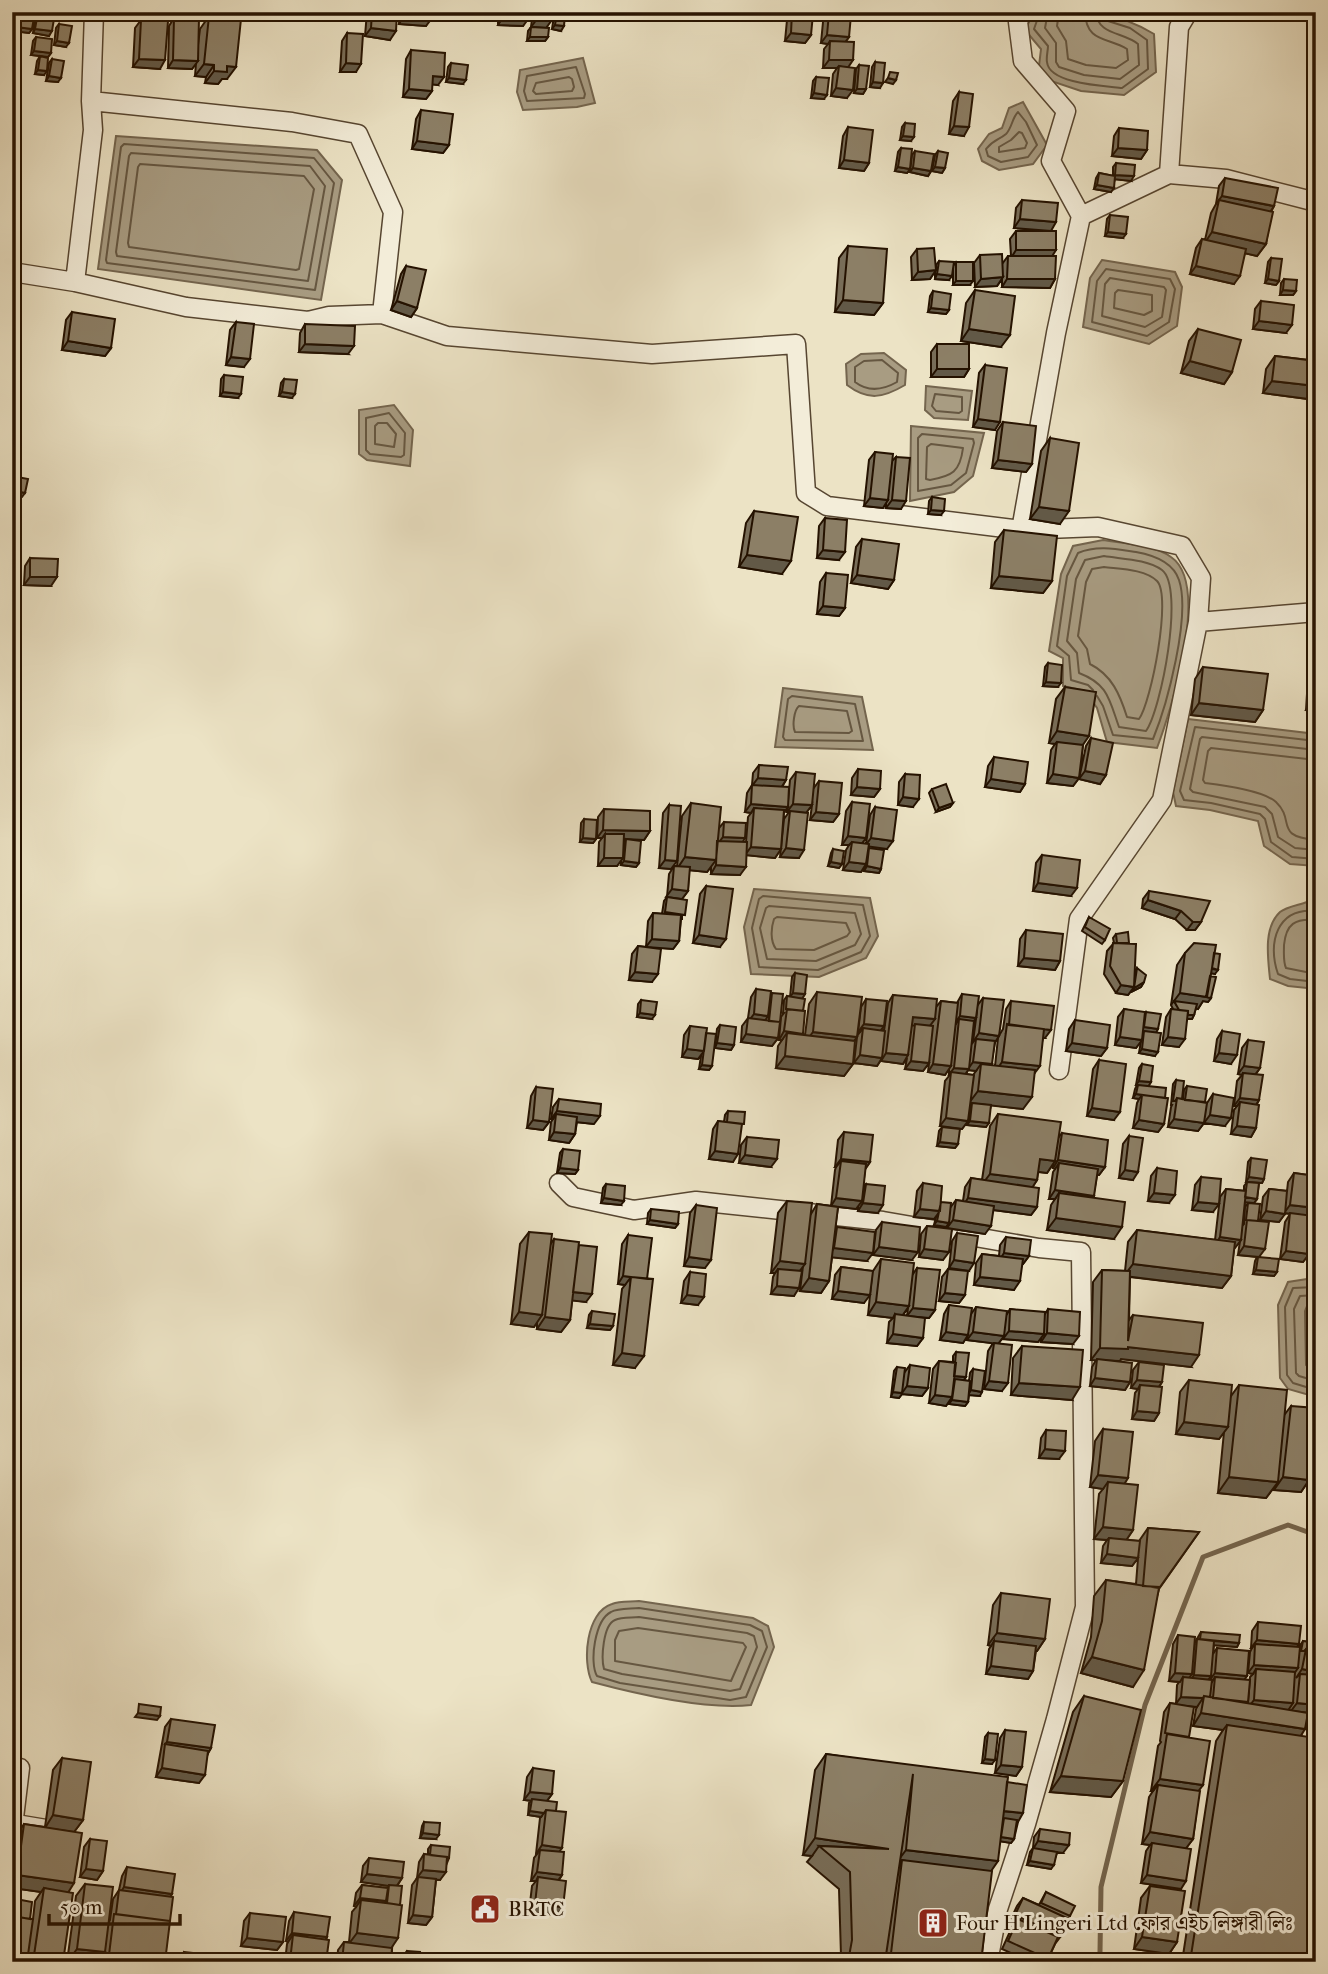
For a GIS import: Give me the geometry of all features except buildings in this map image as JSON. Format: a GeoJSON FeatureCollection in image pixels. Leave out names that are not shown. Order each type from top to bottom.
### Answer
{"type":"FeatureCollection","features":[{"type":"Feature","properties":{"kind":"street"},"geometry":{"type":"LineString","coordinates":[[75,282],[93,130],[91,101],[94,12]]}},
{"type":"Feature","properties":{"kind":"street"},"geometry":{"type":"LineString","coordinates":[[1021,530],[1056,333],[1081,216],[1051,161],[1066,111],[1023,61],[1018,22],[1022,12]]}},
{"type":"Feature","properties":{"kind":"street"},"geometry":{"type":"LineString","coordinates":[[1169,174],[1179,27],[1188,12]]}},
{"type":"Feature","properties":{"kind":"street"},"geometry":{"type":"LineString","coordinates":[[91,101],[292,122],[358,134],[393,212],[382,314]]}},
{"type":"Feature","properties":{"kind":"street"},"geometry":{"type":"LineString","coordinates":[[1081,216],[1169,174],[1226,179],[1316,202]]}},
{"type":"Feature","properties":{"kind":"street"},"geometry":{"type":"LineString","coordinates":[[12,272],[75,282],[186,307],[308,321],[329,316],[382,314],[447,336],[652,354],[796,344],[806,493],[827,506],[1021,530],[1098,527],[1182,546],[1201,578],[1198,622],[1162,800],[1079,919],[1059,1070]]}},
{"type":"Feature","properties":{"kind":"street"},"geometry":{"type":"LineString","coordinates":[[1198,622],[1316,612]]}},
{"type":"Feature","properties":{"kind":"street"},"geometry":{"type":"LineString","coordinates":[[559,1183],[573,1198],[634,1210],[696,1201],[883,1221],[1039,1248],[1081,1252],[1084,1607],[1056,1719],[998,1909],[988,1962]]}},
{"type":"Feature","properties":{"kind":"street"},"geometry":{"type":"LineString","coordinates":[[20,1768],[14,1818],[16,1824],[58,1831]]}},
{"type":"Feature","properties":{"kind":"water"},"geometry":{"type":"Polygon","coordinates":[[[1034,12],[1096,13],[1138,26],[1154,34],[1156,72],[1124,95],[1081,91],[1048,80],[1039,66],[1041,49],[1025,30],[1034,12]]]}},
{"type":"Feature","properties":{"kind":"water"},"geometry":{"type":"Polygon","coordinates":[[[583,58],[595,103],[577,107],[523,110],[517,92],[520,70],[583,58]]]}},
{"type":"Feature","properties":{"kind":"water"},"geometry":{"type":"Polygon","coordinates":[[[1023,102],[1047,145],[1033,164],[999,170],[982,161],[978,149],[989,134],[1002,128],[1009,108],[1023,102]]]}},
{"type":"Feature","properties":{"kind":"water"},"geometry":{"type":"Polygon","coordinates":[[[116,136],[317,150],[342,180],[321,300],[98,269],[116,136]]]}},
{"type":"Feature","properties":{"kind":"water"},"geometry":{"type":"Polygon","coordinates":[[[1102,260],[1175,272],[1182,287],[1177,326],[1149,344],[1083,327],[1090,278],[1102,260]]]}},
{"type":"Feature","properties":{"kind":"water"},"geometry":{"type":"Polygon","coordinates":[[[884,353],[906,370],[905,385],[890,393],[876,396],[862,394],[847,385],[846,364],[861,354],[884,353]]]}},
{"type":"Feature","properties":{"kind":"water"},"geometry":{"type":"Polygon","coordinates":[[[926,386],[972,391],[968,420],[934,418],[925,410],[926,386]]]}},
{"type":"Feature","properties":{"kind":"water"},"geometry":{"type":"Polygon","coordinates":[[[394,405],[413,430],[410,466],[367,460],[359,454],[359,410],[394,405]]]}},
{"type":"Feature","properties":{"kind":"water"},"geometry":{"type":"Polygon","coordinates":[[[911,426],[984,433],[973,476],[954,492],[910,501],[911,426]]]}},
{"type":"Feature","properties":{"kind":"water"},"geometry":{"type":"Polygon","coordinates":[[[1103,540],[1138,545],[1171,557],[1182,571],[1188,593],[1184,649],[1171,706],[1157,748],[1107,742],[1097,708],[1085,691],[1063,686],[1063,658],[1049,651],[1061,574],[1073,546],[1103,540]]]}},
{"type":"Feature","properties":{"kind":"water"},"geometry":{"type":"Polygon","coordinates":[[[783,688],[862,697],[873,750],[775,747],[783,688]]]}},
{"type":"Feature","properties":{"kind":"water"},"geometry":{"type":"Polygon","coordinates":[[[1188,719],[1316,734],[1316,866],[1290,864],[1264,846],[1258,821],[1210,810],[1176,806],[1173,792],[1188,719]]]}},
{"type":"Feature","properties":{"kind":"water"},"geometry":{"type":"Polygon","coordinates":[[[754,889],[870,898],[878,936],[866,958],[819,977],[751,974],[744,927],[754,889]]]}},
{"type":"Feature","properties":{"kind":"water"},"geometry":{"type":"Polygon","coordinates":[[[1307,902],[1316,905],[1316,989],[1288,986],[1270,979],[1268,962],[1269,935],[1275,919],[1283,910],[1307,902]]]}},
{"type":"Feature","properties":{"kind":"water"},"geometry":{"type":"Polygon","coordinates":[[[1316,1280],[1316,1397],[1288,1389],[1280,1378],[1278,1305],[1288,1282],[1316,1280]]]}},
{"type":"Feature","properties":{"kind":"water"},"geometry":{"type":"Polygon","coordinates":[[[639,1601],[753,1618],[768,1626],[774,1647],[751,1705],[693,1703],[592,1682],[587,1651],[588,1638],[596,1617],[612,1604],[639,1601]]]}},
{"type":"Feature","properties":{"kind":"waterway"},"geometry":{"type":"LineString","coordinates":[[1098,1962],[1101,1887],[1145,1705],[1203,1557],[1288,1525],[1316,1535]]}},
{"type":"Feature","properties":{"kind":"place","name":"BRTC"},"geometry":{"type":"Point","coordinates":[485,1909]}},
{"type":"Feature","properties":{"kind":"place","name":"Four H Lingeri Ltd ফোর এইচ লিঙ্গারী লিঃ"},"geometry":{"type":"Point","coordinates":[933,1923]}}]}
